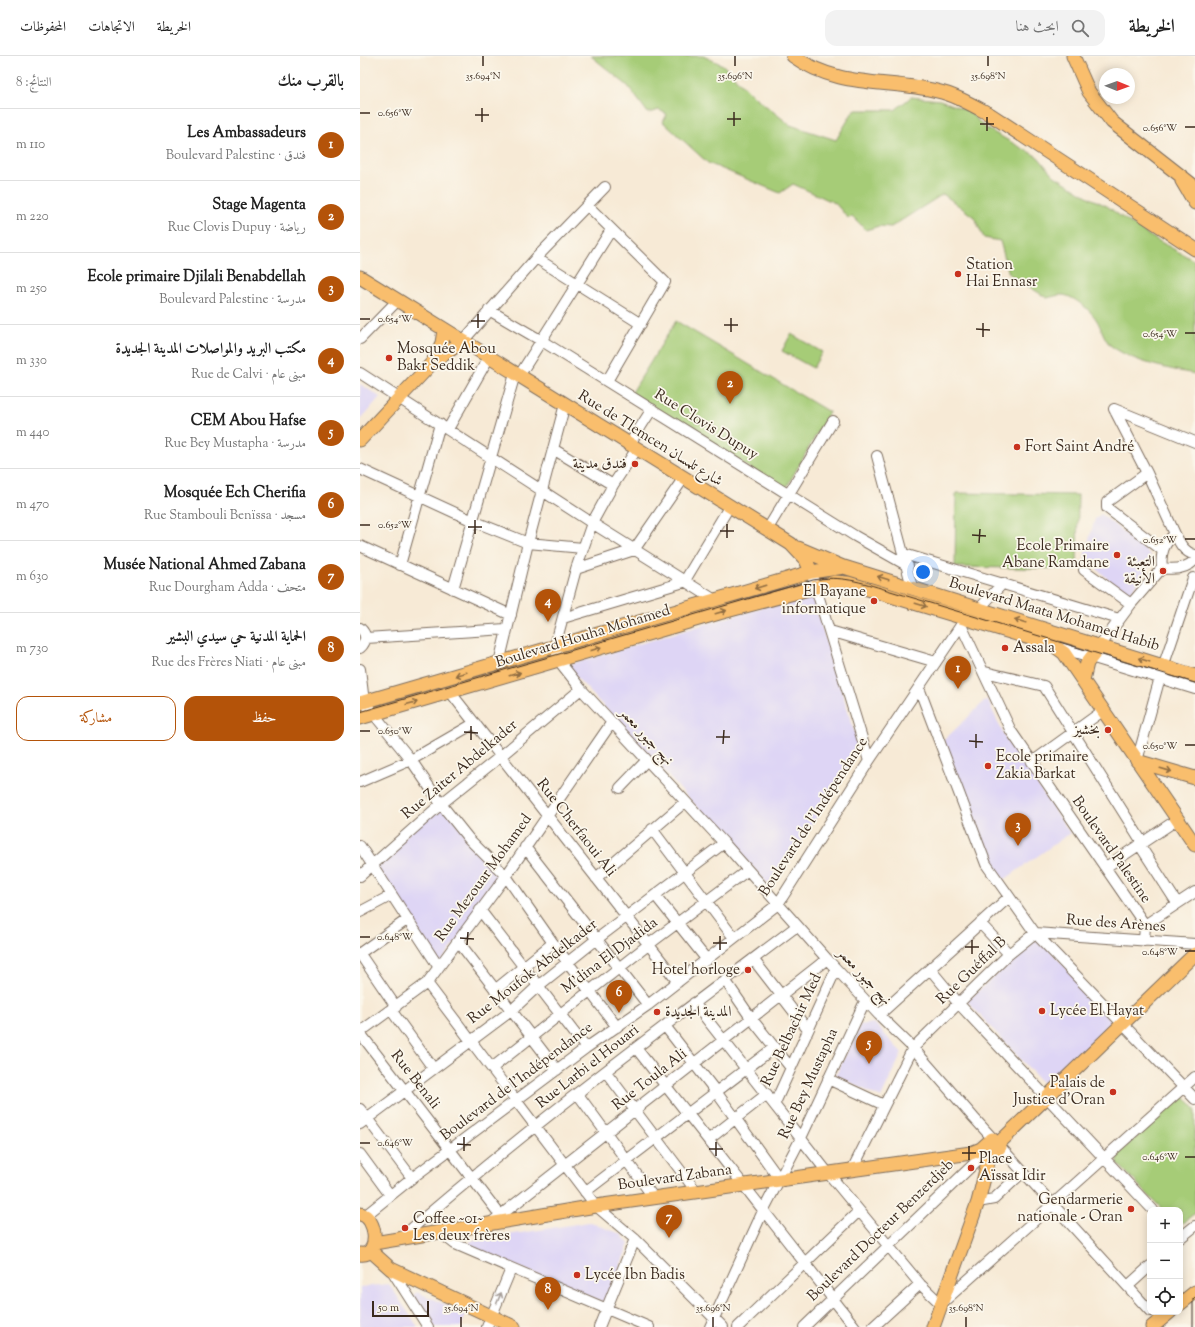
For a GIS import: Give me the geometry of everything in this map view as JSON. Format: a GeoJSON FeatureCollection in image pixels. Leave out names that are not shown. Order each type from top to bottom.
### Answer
{"type":"FeatureCollection","features":[{"type":"Feature","properties":{"kind":"main road"},"geometry":{"type":"LineString","coordinates":[[793,56],[834,77],[850,81],[931,90],[962,100],[991,115],[1195,249]]}},
{"type":"Feature","properties":{"kind":"main road"},"geometry":{"type":"LineString","coordinates":[[1073,56],[1090,92],[1112,122],[1195,187]]}},
{"type":"Feature","properties":{"kind":"main road"},"geometry":{"type":"LineString","coordinates":[[1175,172],[1188,188],[1195,203]]}},
{"type":"Feature","properties":{"kind":"main road","name":"Rue de Tlemcen شارع تلمسان"},"geometry":{"type":"LineString","coordinates":[[360,277],[683,479],[791,544],[806,560],[811,572]]}},
{"type":"Feature","properties":{"kind":"main road"},"geometry":{"type":"LineString","coordinates":[[433,362],[442,343],[444,330]]}},
{"type":"Feature","properties":{"kind":"main road"},"geometry":{"type":"LineString","coordinates":[[360,440],[433,362],[463,341]]}},
{"type":"Feature","properties":{"kind":"main road"},"geometry":{"type":"LineString","coordinates":[[791,544],[844,567]]}},
{"type":"Feature","properties":{"kind":"main road","name":"Boulevard Maata Mohamed Habib"},"geometry":{"type":"LineString","coordinates":[[811,572],[844,567],[1100,646],[1162,673],[1195,676]]}},
{"type":"Feature","properties":{"kind":"main road","name":"Boulevard Houha Mohamed"},"geometry":{"type":"LineString","coordinates":[[362,703],[811,572]]}},
{"type":"Feature","properties":{"kind":"main road","name":"Boulevard Maata Mohamed Habib"},"geometry":{"type":"LineString","coordinates":[[816,587],[835,582],[848,583],[962,622],[1053,645]]}},
{"type":"Feature","properties":{"kind":"main road","name":"Boulevard Houha Mohamed"},"geometry":{"type":"LineString","coordinates":[[360,718],[451,693],[719,613],[816,587]]}},
{"type":"Feature","properties":{"kind":"main road"},"geometry":{"type":"LineString","coordinates":[[1053,645],[1064,654],[1083,680],[1195,844]]}},
{"type":"Feature","properties":{"kind":"main road"},"geometry":{"type":"LineString","coordinates":[[1083,680],[1085,668],[1100,646]]}},
{"type":"Feature","properties":{"kind":"main road"},"geometry":{"type":"LineString","coordinates":[[1137,761],[1195,778]]}},
{"type":"Feature","properties":{"kind":"main road"},"geometry":{"type":"LineString","coordinates":[[933,1327],[978,1202],[989,1158],[996,1143],[1195,954]]}},
{"type":"Feature","properties":{"kind":"main road"},"geometry":{"type":"LineString","coordinates":[[986,1170],[976,1155],[980,1149],[996,1143]]}},
{"type":"Feature","properties":{"kind":"main road","name":"Boulevard Zabana"},"geometry":{"type":"LineString","coordinates":[[368,1249],[402,1237],[498,1220],[828,1173],[853,1168],[976,1155]]}},
{"type":"Feature","properties":{"kind":"main road"},"geometry":{"type":"LineString","coordinates":[[363,1214],[372,1222],[368,1249],[391,1269],[489,1322],[514,1327]]}},
{"type":"Feature","properties":{"kind":"main road"},"geometry":{"type":"LineString","coordinates":[[1183,1302],[1195,1292]]}},
{"type":"Feature","properties":{"kind":"street"},"geometry":{"type":"LineString","coordinates":[[463,341],[536,258],[605,187]]}},
{"type":"Feature","properties":{"kind":"street"},"geometry":{"type":"LineString","coordinates":[[588,206],[665,282],[607,381]]}},
{"type":"Feature","properties":{"kind":"street"},"geometry":{"type":"LineString","coordinates":[[453,589],[490,457],[517,375],[542,341],[611,230]]}},
{"type":"Feature","properties":{"kind":"street"},"geometry":{"type":"LineString","coordinates":[[536,258],[641,324]]}},
{"type":"Feature","properties":{"kind":"street"},"geometry":{"type":"LineString","coordinates":[[360,339],[398,300]]}},
{"type":"Feature","properties":{"kind":"street","name":"Rue Clovis Dupuy"},"geometry":{"type":"LineString","coordinates":[[489,310],[908,566]]}},
{"type":"Feature","properties":{"kind":"street"},"geometry":{"type":"LineString","coordinates":[[400,565],[420,495],[444,426],[490,358]]}},
{"type":"Feature","properties":{"kind":"street"},"geometry":{"type":"LineString","coordinates":[[360,373],[684,582],[715,600]]}},
{"type":"Feature","properties":{"kind":"street"},"geometry":{"type":"LineString","coordinates":[[499,663],[506,629],[511,615],[528,543],[565,404]]}},
{"type":"Feature","properties":{"kind":"street"},"geometry":{"type":"LineString","coordinates":[[559,661],[555,646],[576,570],[592,523],[652,409]]}},
{"type":"Feature","properties":{"kind":"street"},"geometry":{"type":"LineString","coordinates":[[1195,442],[1114,409],[1147,473],[1180,544],[1189,553],[1195,555]]}},
{"type":"Feature","properties":{"kind":"street"},"geometry":{"type":"LineString","coordinates":[[767,530],[833,421]]}},
{"type":"Feature","properties":{"kind":"street"},"geometry":{"type":"LineString","coordinates":[[553,449],[613,485]]}},
{"type":"Feature","properties":{"kind":"street"},"geometry":{"type":"LineString","coordinates":[[877,456],[908,566],[912,588]]}},
{"type":"Feature","properties":{"kind":"street"},"geometry":{"type":"LineString","coordinates":[[360,469],[420,495],[473,521],[528,543],[583,548]]}},
{"type":"Feature","properties":{"kind":"street"},"geometry":{"type":"LineString","coordinates":[[1147,473],[1107,502],[1107,508],[1162,550]]}},
{"type":"Feature","properties":{"kind":"street"},"geometry":{"type":"LineString","coordinates":[[576,570],[634,550],[683,479]]}},
{"type":"Feature","properties":{"kind":"street"},"geometry":{"type":"LineString","coordinates":[[563,618],[684,582],[729,507]]}},
{"type":"Feature","properties":{"kind":"street"},"geometry":{"type":"LineString","coordinates":[[1100,646],[1119,619],[1162,568],[1162,550],[1169,539],[1175,534]]}},
{"type":"Feature","properties":{"kind":"street"},"geometry":{"type":"LineString","coordinates":[[360,546],[511,615]]}},
{"type":"Feature","properties":{"kind":"street"},"geometry":{"type":"LineString","coordinates":[[904,554],[1119,619]]}},
{"type":"Feature","properties":{"kind":"street"},"geometry":{"type":"LineString","coordinates":[[1162,568],[1181,568],[1190,565],[1195,560]]}},
{"type":"Feature","properties":{"kind":"street"},"geometry":{"type":"LineString","coordinates":[[1137,761],[1162,673],[1194,578],[1181,568]]}},
{"type":"Feature","properties":{"kind":"street"},"geometry":{"type":"LineString","coordinates":[[1084,570],[1131,604]]}},
{"type":"Feature","properties":{"kind":"street"},"geometry":{"type":"LineString","coordinates":[[811,572],[869,761]]}},
{"type":"Feature","properties":{"kind":"street"},"geometry":{"type":"LineString","coordinates":[[979,609],[1003,583]]}},
{"type":"Feature","properties":{"kind":"street","name":"Boulevard de l'Indépendance"},"geometry":{"type":"LineString","coordinates":[[363,1214],[516,1102],[586,1048],[648,1005],[778,904],[869,761],[962,622]]}},
{"type":"Feature","properties":{"kind":"street","name":"Boulevard Palestine"},"geometry":{"type":"LineString","coordinates":[[962,622],[1011,731],[1145,925]]}},
{"type":"Feature","properties":{"kind":"street"},"geometry":{"type":"LineString","coordinates":[[360,628],[366,638],[365,643],[360,648]]}},
{"type":"Feature","properties":{"kind":"street"},"geometry":{"type":"LineString","coordinates":[[366,638],[506,629]]}},
{"type":"Feature","properties":{"kind":"street"},"geometry":{"type":"LineString","coordinates":[[830,632],[936,662]]}},
{"type":"Feature","properties":{"kind":"street","name":"Boulevard Maata Mohamed Habib"},"geometry":{"type":"LineString","coordinates":[[1053,645],[1091,658],[1162,673],[1195,689]]}},
{"type":"Feature","properties":{"kind":"street","name":"نهج جبور معمر"},"geometry":{"type":"LineString","coordinates":[[559,661],[581,689],[646,761],[724,843],[865,1001],[913,1048],[996,1143],[1128,1286],[1153,1318]]}},
{"type":"Feature","properties":{"kind":"street"},"geometry":{"type":"LineString","coordinates":[[360,671],[362,703],[375,714],[411,760],[441,804],[469,839],[506,876],[553,943],[617,1027]]}},
{"type":"Feature","properties":{"kind":"street"},"geometry":{"type":"LineString","coordinates":[[985,672],[1044,686],[1178,903]]}},
{"type":"Feature","properties":{"kind":"street"},"geometry":{"type":"LineString","coordinates":[[918,688],[986,864],[1035,933],[1121,1024],[1195,1099]]}},
{"type":"Feature","properties":{"kind":"street","name":"Rue Zaiter Abdelkader"},"geometry":{"type":"LineString","coordinates":[[360,876],[441,804],[581,689]]}},
{"type":"Feature","properties":{"kind":"street","name":"Rue Cherfaoui Ali"},"geometry":{"type":"LineString","coordinates":[[451,693],[678,982]]}},
{"type":"Feature","properties":{"kind":"street"},"geometry":{"type":"LineString","coordinates":[[1032,762],[1104,710]]}},
{"type":"Feature","properties":{"kind":"street","name":"Rue Mezouar Mohamed"},"geometry":{"type":"LineString","coordinates":[[360,1033],[427,983],[438,966],[506,876],[612,722]]}},
{"type":"Feature","properties":{"kind":"street"},"geometry":{"type":"LineString","coordinates":[[360,782],[411,760],[474,723]]}},
{"type":"Feature","properties":{"kind":"street"},"geometry":{"type":"LineString","coordinates":[[620,788],[646,761]]}},
{"type":"Feature","properties":{"kind":"street"},"geometry":{"type":"LineString","coordinates":[[596,878],[685,802]]}},
{"type":"Feature","properties":{"kind":"street"},"geometry":{"type":"LineString","coordinates":[[1106,867],[1178,819]]}},
{"type":"Feature","properties":{"kind":"street"},"geometry":{"type":"LineString","coordinates":[[652,829],[734,938]]}},
{"type":"Feature","properties":{"kind":"street","name":"Rue Moufok Abdelkader"},"geometry":{"type":"LineString","coordinates":[[364,1121],[471,1039],[511,1011],[538,986],[597,939],[724,843]]}},
{"type":"Feature","properties":{"kind":"street"},"geometry":{"type":"LineString","coordinates":[[360,846],[438,966]]}},
{"type":"Feature","properties":{"kind":"street"},"geometry":{"type":"LineString","coordinates":[[525,847],[648,1005]]}},
{"type":"Feature","properties":{"kind":"street","name":"M'dina El Djadida"},"geometry":{"type":"LineString","coordinates":[[492,1068],[619,967],[708,902],[748,870]]}},
{"type":"Feature","properties":{"kind":"street"},"geometry":{"type":"LineString","coordinates":[[1144,941],[1145,925],[1195,892]]}},
{"type":"Feature","properties":{"kind":"street"},"geometry":{"type":"LineString","coordinates":[[360,912],[392,895]]}},
{"type":"Feature","properties":{"kind":"street"},"geometry":{"type":"LineString","coordinates":[[656,895],[707,960]]}},
{"type":"Feature","properties":{"kind":"street"},"geometry":{"type":"LineString","coordinates":[[879,1015],[1009,897]]}},
{"type":"Feature","properties":{"kind":"street"},"geometry":{"type":"LineString","coordinates":[[480,910],[586,1048]]}},
{"type":"Feature","properties":{"kind":"street"},"geometry":{"type":"LineString","coordinates":[[408,919],[360,953],[433,1068]]}},
{"type":"Feature","properties":{"kind":"street"},"geometry":{"type":"LineString","coordinates":[[980,924],[1009,954]]}},
{"type":"Feature","properties":{"kind":"street","name":"Rue Larbi el Houari"},"geometry":{"type":"LineString","coordinates":[[402,1237],[470,1177],[694,1003],[797,926]]}},
{"type":"Feature","properties":{"kind":"street","name":"Rue des Arènes"},"geometry":{"type":"LineString","coordinates":[[1035,933],[1195,944]]}},
{"type":"Feature","properties":{"kind":"street","name":"Rue Guéffal B"},"geometry":{"type":"LineString","coordinates":[[853,1168],[913,1048],[960,1004],[1009,954],[1035,933]]}},
{"type":"Feature","properties":{"kind":"street"},"geometry":{"type":"LineString","coordinates":[[458,941],[557,1070]]}},
{"type":"Feature","properties":{"kind":"street"},"geometry":{"type":"LineString","coordinates":[[495,990],[553,943]]}},
{"type":"Feature","properties":{"kind":"street"},"geometry":{"type":"LineString","coordinates":[[753,958],[808,1030]]}},
{"type":"Feature","properties":{"kind":"street","name":"Rue Toula Ali"},"geometry":{"type":"LineString","coordinates":[[498,1220],[827,959]]}},
{"type":"Feature","properties":{"kind":"street","name":"Rue Belbachir Med"},"geometry":{"type":"LineString","coordinates":[[775,1104],[836,969]]}},
{"type":"Feature","properties":{"kind":"street"},"geometry":{"type":"LineString","coordinates":[[930,969],[960,1004],[1150,1207]]}},
{"type":"Feature","properties":{"kind":"street"},"geometry":{"type":"LineString","coordinates":[[724,980],[751,1018],[791,1068]]}},
{"type":"Feature","properties":{"kind":"street"},"geometry":{"type":"LineString","coordinates":[[427,983],[471,1039],[516,1102],[536,1126],[596,1206],[635,1240],[712,1323],[723,1327]]}},
{"type":"Feature","properties":{"kind":"street","name":"Rue Bey Mustapha"},"geometry":{"type":"LineString","coordinates":[[712,1323],[762,1211],[780,1180],[801,1138],[865,1001]]}},
{"type":"Feature","properties":{"kind":"street"},"geometry":{"type":"LineString","coordinates":[[694,1003],[828,1173],[920,1284],[942,1304],[1105,1159],[1182,1086],[1195,1077]]}},
{"type":"Feature","properties":{"kind":"street"},"geometry":{"type":"LineString","coordinates":[[665,1026],[717,1093],[780,1180]]}},
{"type":"Feature","properties":{"kind":"street","name":"Rue Benali"},"geometry":{"type":"LineString","coordinates":[[360,1033],[470,1177],[498,1220]]}},
{"type":"Feature","properties":{"kind":"street"},"geometry":{"type":"LineString","coordinates":[[636,1048],[743,1184],[762,1211],[834,1298],[855,1327]]}},
{"type":"Feature","properties":{"kind":"street"},"geometry":{"type":"LineString","coordinates":[[585,1192],[775,1048]]}},
{"type":"Feature","properties":{"kind":"street"},"geometry":{"type":"LineString","coordinates":[[606,1072],[696,1192]]}},
{"type":"Feature","properties":{"kind":"street"},"geometry":{"type":"LineString","coordinates":[[828,1079],[884,1105]]}},
{"type":"Feature","properties":{"kind":"street"},"geometry":{"type":"LineString","coordinates":[[577,1093],[628,1160],[654,1198]]}},
{"type":"Feature","properties":{"kind":"street"},"geometry":{"type":"LineString","coordinates":[[708,1140],[767,1094]]}},
{"type":"Feature","properties":{"kind":"street"},"geometry":{"type":"LineString","coordinates":[[360,1109],[364,1121],[412,1178]]}},
{"type":"Feature","properties":{"kind":"street"},"geometry":{"type":"LineString","coordinates":[[360,1154],[390,1195]]}},
{"type":"Feature","properties":{"kind":"street","name":"Boulevard Docteur Benzerdjeb"},"geometry":{"type":"LineString","coordinates":[[804,1327],[888,1245],[976,1155]]}},
{"type":"Feature","properties":{"kind":"street"},"geometry":{"type":"LineString","coordinates":[[978,1202],[994,1199],[1023,1172]]}},
{"type":"Feature","properties":{"kind":"street"},"geometry":{"type":"LineString","coordinates":[[738,1327],[859,1210]]}},
{"type":"Feature","properties":{"kind":"street"},"geometry":{"type":"LineString","coordinates":[[1183,1236],[1195,1226]]}},
{"type":"Feature","properties":{"kind":"street"},"geometry":{"type":"LineString","coordinates":[[438,1231],[455,1244],[606,1310],[649,1327]]}},
{"type":"Feature","properties":{"kind":"street"},"geometry":{"type":"LineString","coordinates":[[599,1327],[635,1240]]}},
{"type":"Feature","properties":{"kind":"street"},"geometry":{"type":"LineString","coordinates":[[391,1269],[428,1327]]}},
{"type":"Feature","properties":{"kind":"street"},"geometry":{"type":"LineString","coordinates":[[489,1322],[512,1269]]}},
{"type":"Feature","properties":{"kind":"street"},"geometry":{"type":"LineString","coordinates":[[1128,1286],[1147,1269]]}},
{"type":"Feature","properties":{"kind":"street"},"geometry":{"type":"LineString","coordinates":[[873,1327],[920,1284]]}},
{"type":"Feature","properties":{"kind":"shaded area"},"geometry":{"type":"Polygon","coordinates":[[[360,384],[380,397],[360,420],[360,384]]]}},
{"type":"Feature","properties":{"kind":"shaded area","name":"Ecole Primaire Abane Ramdane"},"geometry":{"type":"Polygon","coordinates":[[[1101,514],[1150,554],[1152,562],[1128,597],[1084,557],[1095,519],[1101,514]]]}},
{"type":"Feature","properties":{"kind":"shaded area"},"geometry":{"type":"Polygon","coordinates":[[[811,593],[860,750],[774,883],[768,884],[568,668],[568,665],[811,593]]]}},
{"type":"Feature","properties":{"kind":"shaded area"},"geometry":{"type":"Polygon","coordinates":[[[987,699],[1005,737],[1070,833],[1004,880],[989,859],[943,741],[987,699]]]}},
{"type":"Feature","properties":{"kind":"shaded area"},"geometry":{"type":"Polygon","coordinates":[[[441,804],[506,876],[438,966],[373,866],[441,804]]]}},
{"type":"Feature","properties":{"kind":"shaded area","name":"Lycée El Hayat"},"geometry":{"type":"Polygon","coordinates":[[[1038,938],[1117,1021],[1047,1088],[967,1001],[1038,938]]]}},
{"type":"Feature","properties":{"kind":"shaded area"},"geometry":{"type":"Polygon","coordinates":[[[874,1023],[902,1053],[881,1098],[836,1075],[860,1025],[874,1023]]]}},
{"type":"Feature","properties":{"kind":"shaded area","name":"Lycée Ibn Badis"},"geometry":{"type":"Polygon","coordinates":[[[589,1222],[621,1234],[629,1244],[605,1303],[470,1247],[470,1241],[589,1222]]]}},
{"type":"Feature","properties":{"kind":"shaded area"},"geometry":{"type":"Polygon","coordinates":[[[389,1284],[418,1327],[360,1327],[360,1287],[389,1284]]]}},
{"type":"Feature","properties":{"kind":"shaded area"},"geometry":{"type":"Polygon","coordinates":[[[417,1292],[466,1314],[461,1327],[434,1327],[412,1298],[417,1292]]]}},
{"type":"Feature","properties":{"kind":"green space"},"geometry":{"type":"Polygon","coordinates":[[[591,56],[703,56],[723,65],[750,93],[790,125],[836,140],[854,110],[895,110],[911,97],[940,100],[969,111],[984,127],[1038,157],[1053,175],[1090,198],[1107,206],[1150,236],[1195,261],[1195,374],[1153,365],[1123,353],[1114,348],[1105,339],[1094,316],[1076,300],[1062,295],[1047,298],[1009,274],[1000,241],[984,238],[974,217],[943,194],[891,227],[879,226],[866,230],[853,217],[848,218],[835,203],[793,184],[780,193],[708,163],[663,122],[667,114],[659,110],[648,113],[628,86],[591,56]]]}},
{"type":"Feature","properties":{"kind":"green space"},"geometry":{"type":"Polygon","coordinates":[[[676,321],[829,412],[785,490],[631,394],[676,321]]]}},
{"type":"Feature","properties":{"kind":"green space"},"geometry":{"type":"Polygon","coordinates":[[[791,334],[822,352],[813,368],[782,351],[791,334]]]}},
{"type":"Feature","properties":{"kind":"green space"},"geometry":{"type":"Polygon","coordinates":[[[956,493],[1078,495],[1077,569],[955,567],[956,493]]]}},
{"type":"Feature","properties":{"kind":"green space"},"geometry":{"type":"Polygon","coordinates":[[[1182,1094],[1195,1109],[1195,1213],[1183,1223],[1183,1207],[1160,1207],[1118,1164],[1118,1154],[1182,1094]]]}},
{"type":"Feature","properties":{"kind":"tram line"},"geometry":{"type":"LineString","coordinates":[[360,712],[813,580],[832,578],[868,584],[1195,683]]}},
{"type":"Feature","properties":{"kind":"tram line"},"geometry":{"type":"LineString","coordinates":[[1193,1327],[1193,1299],[1195,1297]]}},
{"type":"Feature","properties":{"kind":"place","name":"Station Hai Ennasr"},"geometry":{"type":"Point","coordinates":[958,274]}},
{"type":"Feature","properties":{"kind":"place","name":"Mosquée Abou Bakr Seddik"},"geometry":{"type":"Point","coordinates":[389,358]}},
{"type":"Feature","properties":{"kind":"place","name":"Stage Magenta"},"geometry":{"type":"Point","coordinates":[730,404]}},
{"type":"Feature","properties":{"kind":"place","name":"Fort Saint André"},"geometry":{"type":"Point","coordinates":[1017,447]}},
{"type":"Feature","properties":{"kind":"place","name":"فندق مدينة"},"geometry":{"type":"Point","coordinates":[635,464]}},
{"type":"Feature","properties":{"kind":"place","name":"Ecole Primaire Abane Ramdane"},"geometry":{"type":"Point","coordinates":[1117,555]}},
{"type":"Feature","properties":{"kind":"place","name":"التعبئة الأنيقة"},"geometry":{"type":"Point","coordinates":[1163,571]}},
{"type":"Feature","properties":{"kind":"place","name":"El Bayane informatique"},"geometry":{"type":"Point","coordinates":[874,601]}},
{"type":"Feature","properties":{"kind":"place","name":"مكتب البريد والمواصلات المدينة الجديدة"},"geometry":{"type":"Point","coordinates":[548,622]}},
{"type":"Feature","properties":{"kind":"place","name":"Assala"},"geometry":{"type":"Point","coordinates":[1005,648]}},
{"type":"Feature","properties":{"kind":"place","name":"Les Ambassadeurs"},"geometry":{"type":"Point","coordinates":[958,689]}},
{"type":"Feature","properties":{"kind":"place","name":"بخشيز"},"geometry":{"type":"Point","coordinates":[1108,730]}},
{"type":"Feature","properties":{"kind":"place","name":"Ecole primaire Zakia Barkat"},"geometry":{"type":"Point","coordinates":[988,766]}},
{"type":"Feature","properties":{"kind":"place","name":"Ecole primaire Djilali Benabdellah"},"geometry":{"type":"Point","coordinates":[1018,846]}},
{"type":"Feature","properties":{"kind":"place","name":"Hotel horloge"},"geometry":{"type":"Point","coordinates":[748,970]}},
{"type":"Feature","properties":{"kind":"place","name":"Lycée El Hayat"},"geometry":{"type":"Point","coordinates":[1042,1011]}},
{"type":"Feature","properties":{"kind":"place","name":"المدينة الجديدة"},"geometry":{"type":"Point","coordinates":[657,1012]}},
{"type":"Feature","properties":{"kind":"place","name":"Mosquée Ech Cherifia"},"geometry":{"type":"Point","coordinates":[619,1013]}},
{"type":"Feature","properties":{"kind":"place","name":"CEM Abou Hafse"},"geometry":{"type":"Point","coordinates":[869,1064]}},
{"type":"Feature","properties":{"kind":"place","name":"Palais de Justice d'Oran"},"geometry":{"type":"Point","coordinates":[1113,1092]}},
{"type":"Feature","properties":{"kind":"place","name":"Place Aïssat Idir"},"geometry":{"type":"Point","coordinates":[971,1168]}},
{"type":"Feature","properties":{"kind":"place","name":"Gendarmerie nationale - Oran"},"geometry":{"type":"Point","coordinates":[1131,1209]}},
{"type":"Feature","properties":{"kind":"place","name":"Coffee ~01~ Les deux frères"},"geometry":{"type":"Point","coordinates":[405,1228]}},
{"type":"Feature","properties":{"kind":"place","name":"Musée National Ahmed Zabana"},"geometry":{"type":"Point","coordinates":[669,1238]}},
{"type":"Feature","properties":{"kind":"place","name":"Lycée Ibn Badis"},"geometry":{"type":"Point","coordinates":[577,1275]}},
{"type":"Feature","properties":{"kind":"place","name":"الحماية المدنية حي سيدي البشير"},"geometry":{"type":"Point","coordinates":[548,1310]}}]}
